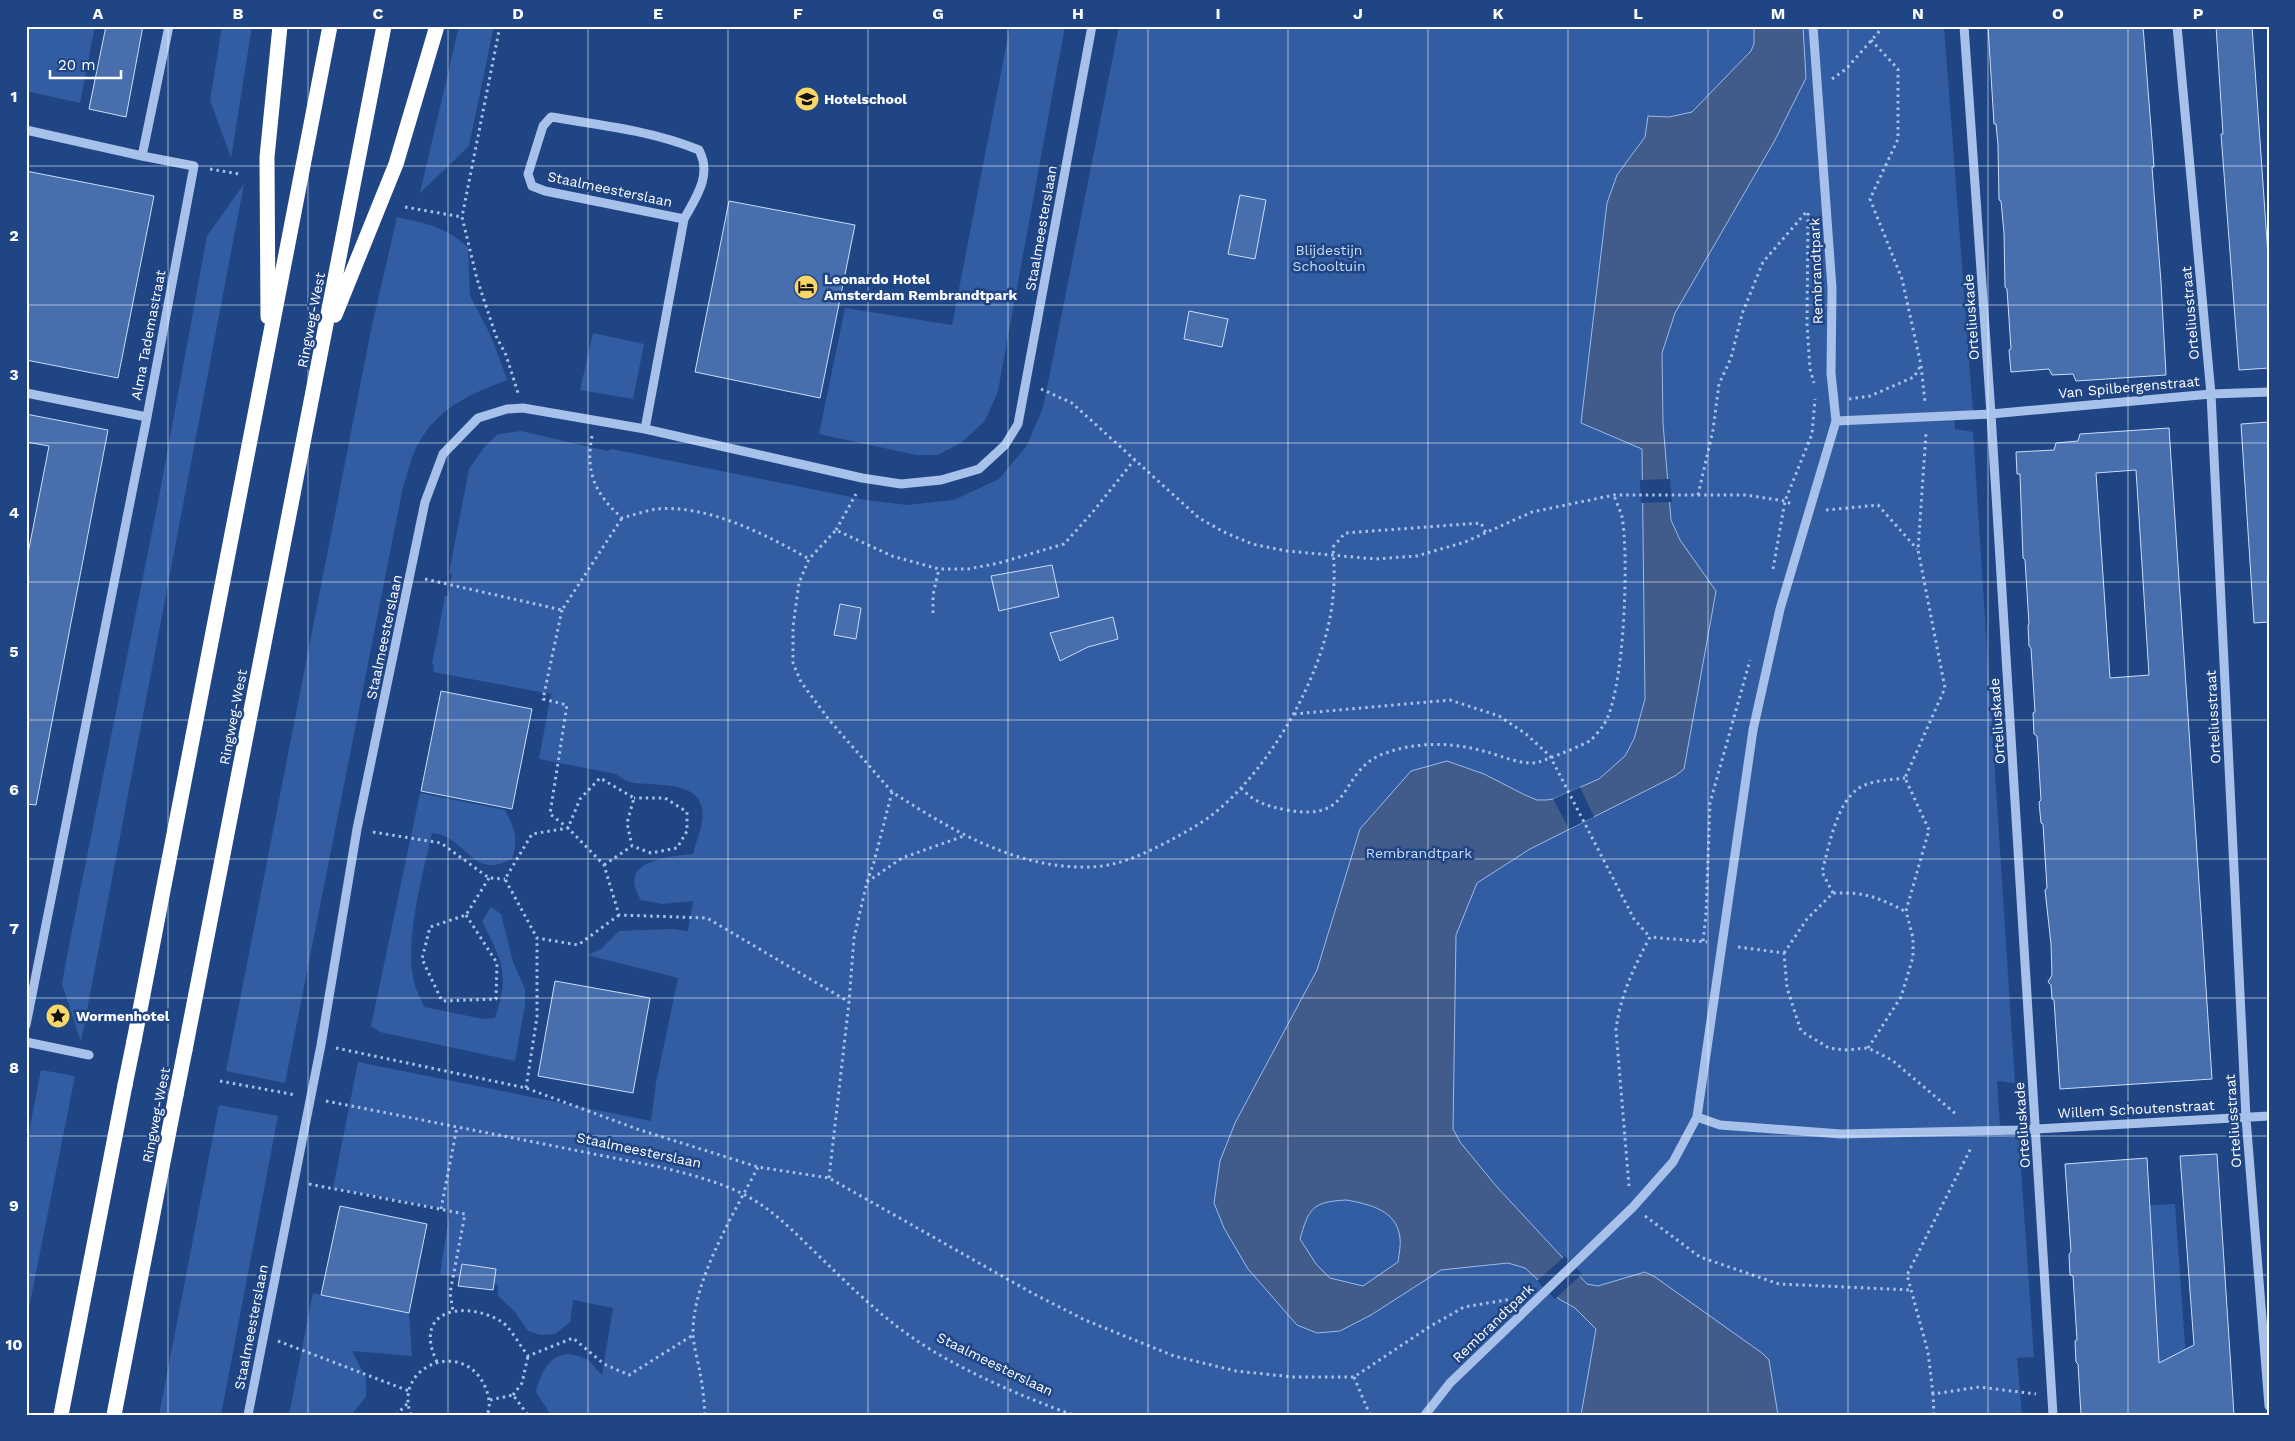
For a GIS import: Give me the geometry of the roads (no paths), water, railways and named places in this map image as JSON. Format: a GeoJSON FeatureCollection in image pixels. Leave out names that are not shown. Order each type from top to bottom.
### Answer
{"type":"FeatureCollection","features":[{"type":"Feature","properties":{"kind":"highway"},"geometry":{"type":"LineString","coordinates":[[268,351],[267,157],[280,26]]}},
{"type":"Feature","properties":{"kind":"highway"},"geometry":{"type":"LineString","coordinates":[[62,1415],[330,26]]}},
{"type":"Feature","properties":{"kind":"highway","name":"Ringweg-West"},"geometry":{"type":"LineString","coordinates":[[114,1415],[384,26]]}},
{"type":"Feature","properties":{"kind":"highway"},"geometry":{"type":"LineString","coordinates":[[323,347],[396,164],[437,26]]}},
{"type":"Feature","properties":{"kind":"street"},"geometry":{"type":"LineString","coordinates":[[26,130],[142,156],[169,26]]}},
{"type":"Feature","properties":{"kind":"street","name":"Staalmeesterslaan"},"geometry":{"type":"LineString","coordinates":[[248,1415],[321,1045],[357,829],[425,502],[443,454],[478,418],[507,409],[523,408],[595,422],[645,429],[862,478],[901,484],[941,480],[979,468],[1005,445],[1018,424],[1092,26]]}},
{"type":"Feature","properties":{"kind":"street","name":"Rembrandtpark"},"geometry":{"type":"LineString","coordinates":[[1425,1415],[1450,1383],[1632,1207],[1673,1162],[1698,1117],[1753,730],[1780,609],[1836,421],[1831,373],[1832,288],[1813,26]]}},
{"type":"Feature","properties":{"kind":"street","name":"Orteliuskade"},"geometry":{"type":"LineString","coordinates":[[1964,26],[1991,414],[2054,1415]]}},
{"type":"Feature","properties":{"kind":"street","name":"Orteliusstraat"},"geometry":{"type":"LineString","coordinates":[[2177,26],[2211,394],[2246,1118],[2269,1406]]}},
{"type":"Feature","properties":{"kind":"street","name":"Staalmeesterslaan"},"geometry":{"type":"LineString","coordinates":[[645,429],[684,219],[696,198],[704,175],[704,160],[699,150],[677,141],[644,133],[551,116],[542,126],[528,174],[532,186],[545,191],[684,219]]}},
{"type":"Feature","properties":{"kind":"street","name":"Alma Tademastraat"},"geometry":{"type":"LineString","coordinates":[[26,393],[147,416],[194,166],[142,156]]}},
{"type":"Feature","properties":{"kind":"street","name":"Van Spilbergenstraat"},"geometry":{"type":"LineString","coordinates":[[1836,421],[1991,414],[2211,394],[2269,392]]}},
{"type":"Feature","properties":{"kind":"street"},"geometry":{"type":"LineString","coordinates":[[26,1025],[147,416]]}},
{"type":"Feature","properties":{"kind":"street"},"geometry":{"type":"LineString","coordinates":[[26,1042],[89,1054]]}},
{"type":"Feature","properties":{"kind":"street","name":"Willem Schoutenstraat"},"geometry":{"type":"LineString","coordinates":[[1698,1117],[1720,1125],[1841,1134],[2036,1128],[2269,1116]]}},
{"type":"Feature","properties":{"kind":"place","name":"Hotelschool"},"geometry":{"type":"Point","coordinates":[807,99]}},
{"type":"Feature","properties":{"kind":"place","name":"Leonardo Hotel Amsterdam Rembrandtpark"},"geometry":{"type":"Point","coordinates":[806,287]}},
{"type":"Feature","properties":{"kind":"place","name":"Wormenhotel"},"geometry":{"type":"Point","coordinates":[58,1016]}},
{"type":"Feature","properties":{"kind":"park label","name":"Blijdestijn Schooltuin"},"geometry":{"type":"Point","coordinates":[1329,258]}}]}
